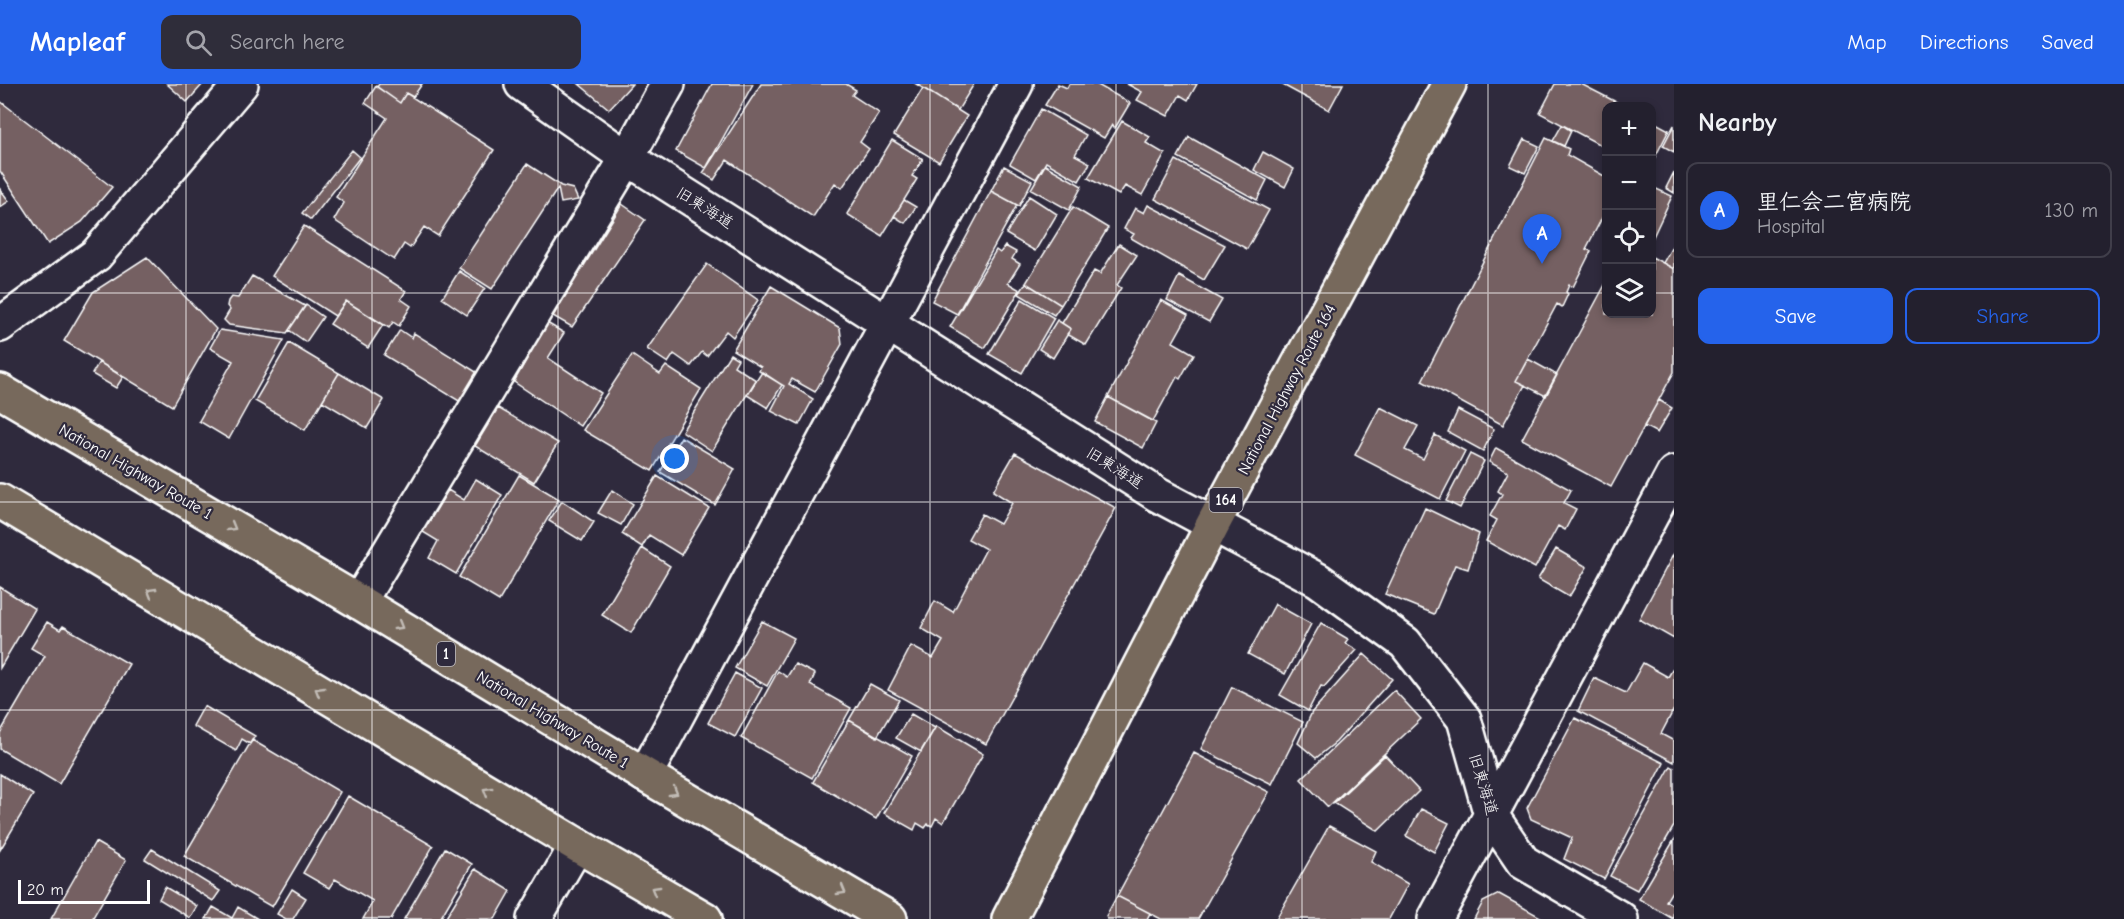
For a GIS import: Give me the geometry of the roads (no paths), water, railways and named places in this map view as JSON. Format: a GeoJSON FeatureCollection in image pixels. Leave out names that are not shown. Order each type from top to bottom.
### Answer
{"type":"FeatureCollection","features":[{"type":"Feature","properties":{"kind":"highway","name":"National Highway Route 164"},"geometry":{"type":"LineString","coordinates":[[1009,919],[1213,524],[1449,84]]}},
{"type":"Feature","properties":{"kind":"highway","name":"National Highway Route 1"},"geometry":{"type":"LineString","coordinates":[[0,391],[890,919]]}},
{"type":"Feature","properties":{"kind":"highway"},"geometry":{"type":"LineString","coordinates":[[1,504],[705,919]]}},
{"type":"Feature","properties":{"kind":"street"},"geometry":{"type":"LineString","coordinates":[[0,325],[96,255],[241,84]]}},
{"type":"Feature","properties":{"kind":"street","name":"旧東海道"},"geometry":{"type":"LineString","coordinates":[[522,84],[627,158],[1158,495],[1318,580],[1405,643],[1464,719],[1491,815],[1523,862],[1621,919]]}},
{"type":"Feature","properties":{"kind":"street"},"geometry":{"type":"LineString","coordinates":[[359,602],[627,158],[668,84]]}},
{"type":"Feature","properties":{"kind":"street"},"geometry":{"type":"LineString","coordinates":[[645,775],[1016,84]]}},
{"type":"Feature","properties":{"kind":"street"},"geometry":{"type":"LineString","coordinates":[[1435,919],[1674,473]]}},
{"type":"Feature","properties":{"kind":"street"},"geometry":{"type":"LineString","coordinates":[[534,919],[577,844]]}},
{"type":"Feature","properties":{"kind":"place","name":"里仁会二宮病院"},"geometry":{"type":"Point","coordinates":[1542,264]}}]}
